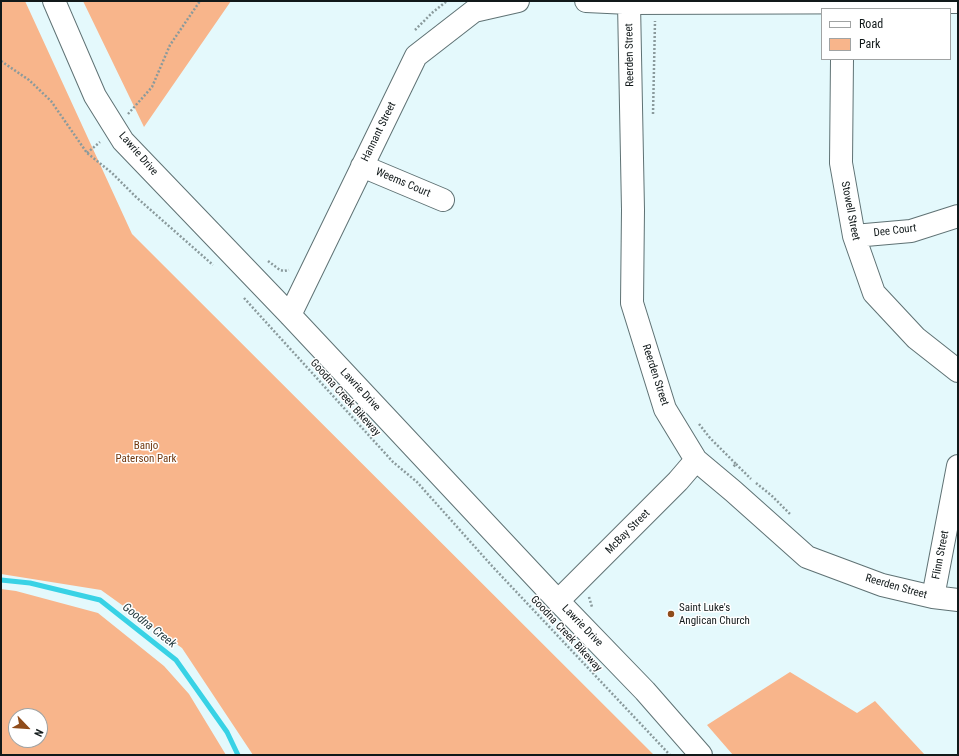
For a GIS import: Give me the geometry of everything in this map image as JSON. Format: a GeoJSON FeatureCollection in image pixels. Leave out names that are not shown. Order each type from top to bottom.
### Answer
{"type":"FeatureCollection","features":[{"type":"Feature","properties":{"kind":"street","name":"Lawrie Drive"},"geometry":{"type":"LineString","coordinates":[[54,1],[95,96],[123,141],[290,315],[558,601],[645,691],[701,755]]}},
{"type":"Feature","properties":{"kind":"street","name":"Hannant Street"},"geometry":{"type":"LineString","coordinates":[[290,315],[416,56],[474,10],[518,1]]}},
{"type":"Feature","properties":{"kind":"street"},"geometry":{"type":"LineString","coordinates":[[586,1],[629,3],[843,1],[958,2]]}},
{"type":"Feature","properties":{"kind":"street","name":"Reerden Street"},"geometry":{"type":"LineString","coordinates":[[629,3],[634,210],[632,303],[665,409],[696,460],[807,557],[882,585],[933,598],[958,600]]}},
{"type":"Feature","properties":{"kind":"street","name":"Stowell Street"},"geometry":{"type":"LineString","coordinates":[[842,60],[841,163],[854,236],[874,293],[916,338],[958,371]]}},
{"type":"Feature","properties":{"kind":"street","name":"Weems Court"},"geometry":{"type":"LineString","coordinates":[[362,166],[443,200]]}},
{"type":"Feature","properties":{"kind":"street","name":"Dee Court"},"geometry":{"type":"LineString","coordinates":[[854,236],[911,231],[958,216]]}},
{"type":"Feature","properties":{"kind":"street","name":"McBay Street"},"geometry":{"type":"LineString","coordinates":[[558,601],[678,481],[696,460]]}},
{"type":"Feature","properties":{"kind":"street","name":"Flinn Street"},"geometry":{"type":"LineString","coordinates":[[933,598],[958,466]]}},
{"type":"Feature","properties":{"kind":"path"},"geometry":{"type":"LineString","coordinates":[[115,128],[152,87],[170,45],[200,1]]}},
{"type":"Feature","properties":{"kind":"path"},"geometry":{"type":"LineString","coordinates":[[412,33],[433,12],[447,1]]}},
{"type":"Feature","properties":{"kind":"path"},"geometry":{"type":"LineString","coordinates":[[1,61],[29,80],[51,101],[87,153],[112,173],[136,197],[218,270]]}},
{"type":"Feature","properties":{"kind":"path"},"geometry":{"type":"LineString","coordinates":[[248,271],[262,257],[280,270],[284,271],[294,266]]}},
{"type":"Feature","properties":{"kind":"path","name":"Goodna Creek Bikeway"},"geometry":{"type":"LineString","coordinates":[[243,296],[393,462],[417,482],[492,566],[670,755]]}},
{"type":"Feature","properties":{"kind":"path"},"geometry":{"type":"LineString","coordinates":[[736,464],[792,515]]}},
{"type":"Feature","properties":{"kind":"green space","name":"Banjo Paterson Park"},"geometry":{"type":"Polygon","coordinates":[[[1,1],[25,1],[132,234],[654,755],[253,755],[182,648],[101,590],[1,574],[1,1]]]}},
{"type":"Feature","properties":{"kind":"green space"},"geometry":{"type":"Polygon","coordinates":[[[83,1],[231,1],[144,127],[83,1]]]}},
{"type":"Feature","properties":{"kind":"green space"},"geometry":{"type":"Polygon","coordinates":[[[1,589],[16,591],[98,613],[164,666],[189,694],[226,755],[1,755],[1,589]]]}},
{"type":"Feature","properties":{"kind":"green space"},"geometry":{"type":"Polygon","coordinates":[[[790,672],[857,713],[875,701],[925,755],[733,755],[707,725],[790,672]]]}},
{"type":"Feature","properties":{"kind":"waterway","name":"Goodna Creek"},"geometry":{"type":"LineString","coordinates":[[1,580],[30,583],[100,600],[176,660],[227,732],[238,755]]}},
{"type":"Feature","properties":{"kind":"place","name":"Saint Luke's Anglican Church"},"geometry":{"type":"Point","coordinates":[671,614]}}]}
